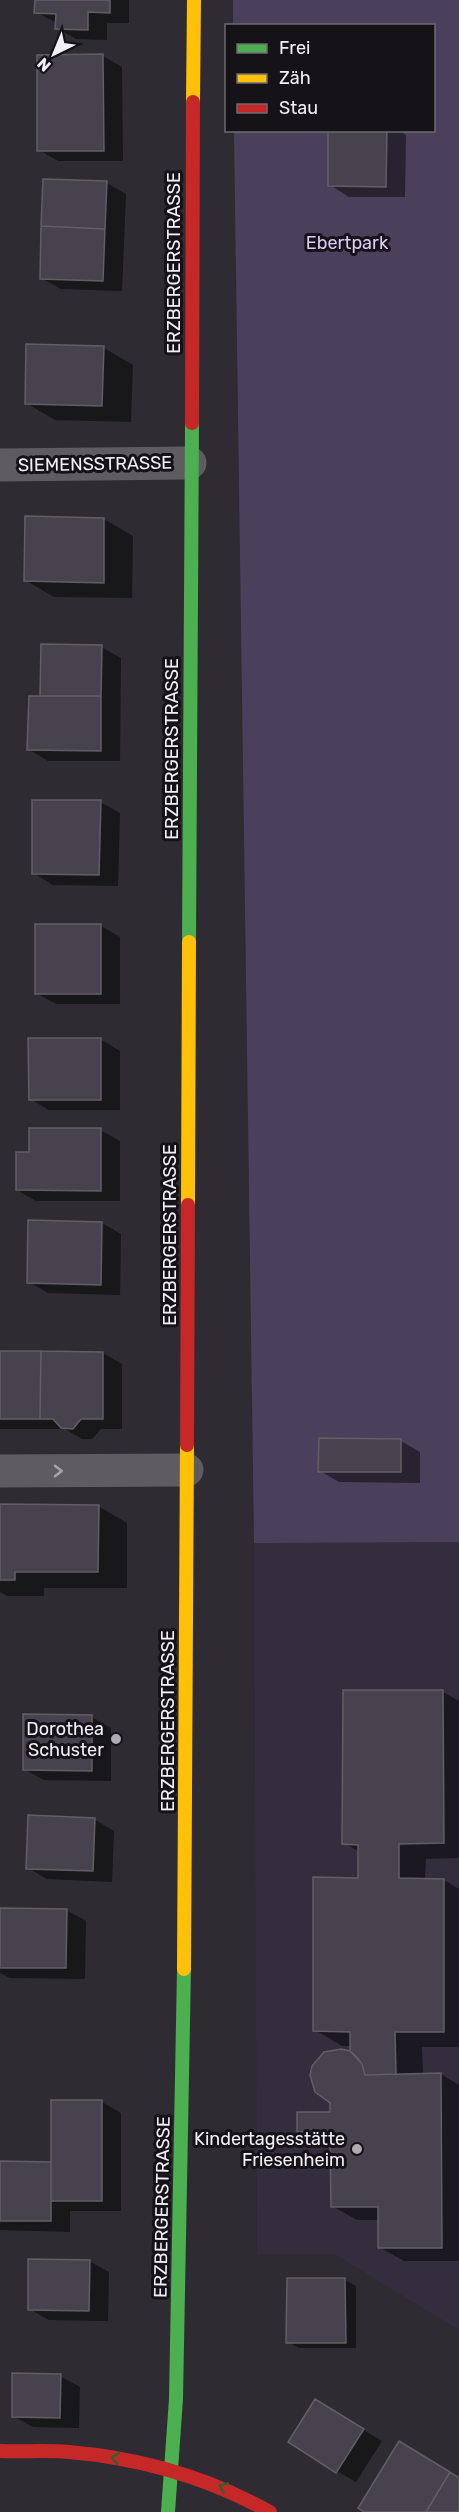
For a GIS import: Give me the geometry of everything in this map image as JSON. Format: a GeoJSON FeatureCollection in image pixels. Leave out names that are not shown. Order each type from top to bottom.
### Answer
{"type":"FeatureCollection","features":[{"type":"Feature","properties":{"kind":"street","name":"ERZBERGERSTRASSE"},"geometry":{"type":"LineString","coordinates":[[168,2512],[173,2470],[176,2399],[184,1992],[194,0]]}},
{"type":"Feature","properties":{"kind":"street","name":"SIEMENSSTRASSE"},"geometry":{"type":"LineString","coordinates":[[0,465],[190,464]]}},
{"type":"Feature","properties":{"kind":"street"},"geometry":{"type":"LineString","coordinates":[[0,1471],[187,1470]]}},
{"type":"Feature","properties":{"kind":"street"},"geometry":{"type":"LineString","coordinates":[[0,2451],[77,2452],[173,2470],[206,2479],[270,2512]]}},
{"type":"Feature","properties":{"kind":"shaded area"},"geometry":{"type":"Polygon","coordinates":[[[459,1542],[459,2330],[334,2254],[257,2254],[254,1543],[459,1542]]]}},
{"type":"Feature","properties":{"kind":"green space","name":"Ebertpark"},"geometry":{"type":"Polygon","coordinates":[[[233,0],[459,0],[459,1542],[254,1543],[234,132],[435,132],[435,24],[233,24],[233,0]]]}},
{"type":"Feature","properties":{"kind":"building"},"geometry":{"type":"Polygon","coordinates":[[[35,0],[110,0],[110,13],[88,12],[88,30],[55,29],[56,14],[34,13],[35,0]]]}},
{"type":"Feature","properties":{"kind":"building"},"geometry":{"type":"Polygon","coordinates":[[[103,54],[104,151],[37,151],[37,55],[103,54]]]}},
{"type":"Feature","properties":{"kind":"building"},"geometry":{"type":"Polygon","coordinates":[[[328,132],[387,132],[386,187],[328,186],[328,132]]]}},
{"type":"Feature","properties":{"kind":"building"},"geometry":{"type":"Polygon","coordinates":[[[43,179],[107,181],[105,229],[41,226],[43,179]]]}},
{"type":"Feature","properties":{"kind":"building"},"geometry":{"type":"Polygon","coordinates":[[[41,226],[105,229],[103,281],[40,279],[41,226]]]}},
{"type":"Feature","properties":{"kind":"building"},"geometry":{"type":"Polygon","coordinates":[[[26,344],[104,346],[102,406],[25,404],[26,344]]]}},
{"type":"Feature","properties":{"kind":"building"},"geometry":{"type":"Polygon","coordinates":[[[25,516],[104,518],[104,583],[24,581],[25,516]]]}},
{"type":"Feature","properties":{"kind":"building"},"geometry":{"type":"Polygon","coordinates":[[[41,644],[102,645],[101,696],[40,696],[41,644]]]}},
{"type":"Feature","properties":{"kind":"building"},"geometry":{"type":"Polygon","coordinates":[[[29,696],[101,696],[101,751],[27,750],[29,696]]]}},
{"type":"Feature","properties":{"kind":"building"},"geometry":{"type":"Polygon","coordinates":[[[32,800],[101,800],[99,875],[32,874],[32,800]]]}},
{"type":"Feature","properties":{"kind":"building"},"geometry":{"type":"Polygon","coordinates":[[[35,924],[101,924],[101,994],[35,994],[35,924]]]}},
{"type":"Feature","properties":{"kind":"building"},"geometry":{"type":"Polygon","coordinates":[[[28,1038],[101,1038],[101,1100],[29,1100],[28,1038]]]}},
{"type":"Feature","properties":{"kind":"building"},"geometry":{"type":"Polygon","coordinates":[[[29,1128],[101,1128],[101,1191],[16,1190],[16,1152],[29,1152],[29,1128]]]}},
{"type":"Feature","properties":{"kind":"building"},"geometry":{"type":"Polygon","coordinates":[[[28,1220],[102,1222],[101,1285],[27,1283],[28,1220]]]}},
{"type":"Feature","properties":{"kind":"building"},"geometry":{"type":"Polygon","coordinates":[[[0,1351],[41,1351],[40,1419],[0,1419],[0,1351]]]}},
{"type":"Feature","properties":{"kind":"building"},"geometry":{"type":"Polygon","coordinates":[[[41,1351],[103,1352],[103,1419],[81,1419],[73,1429],[61,1428],[53,1419],[40,1419],[41,1351]]]}},
{"type":"Feature","properties":{"kind":"building"},"geometry":{"type":"Polygon","coordinates":[[[319,1438],[401,1439],[401,1472],[318,1472],[319,1438]]]}},
{"type":"Feature","properties":{"kind":"building"},"geometry":{"type":"Polygon","coordinates":[[[0,1504],[99,1505],[98,1572],[15,1572],[15,1580],[0,1580],[0,1504]]]}},
{"type":"Feature","properties":{"kind":"building"},"geometry":{"type":"Polygon","coordinates":[[[343,1690],[443,1690],[444,1843],[399,1844],[399,1878],[444,1879],[444,2032],[395,2032],[396,2074],[365,2075],[362,2064],[350,2051],[350,2032],[313,2031],[313,1877],[358,1878],[358,1845],[342,1844],[343,1690]]]}},
{"type":"Feature","properties":{"kind":"building"},"geometry":{"type":"Polygon","coordinates":[[[23,1714],[92,1715],[92,1771],[23,1770],[23,1714]]]}},
{"type":"Feature","properties":{"kind":"building"},"geometry":{"type":"Polygon","coordinates":[[[28,1815],[95,1818],[93,1871],[26,1869],[28,1815]]]}},
{"type":"Feature","properties":{"kind":"building"},"geometry":{"type":"Polygon","coordinates":[[[0,1908],[67,1909],[66,1968],[0,1968],[0,1908]]]}},
{"type":"Feature","properties":{"kind":"building"},"geometry":{"type":"Polygon","coordinates":[[[341,2049],[350,2051],[357,2057],[365,2075],[441,2073],[442,2248],[378,2248],[378,2207],[331,2207],[330,2132],[297,2132],[297,2112],[330,2112],[330,2103],[315,2092],[310,2075],[312,2066],[324,2052],[341,2049]]]}},
{"type":"Feature","properties":{"kind":"building"},"geometry":{"type":"Polygon","coordinates":[[[51,2100],[102,2100],[102,2201],[51,2201],[51,2100]]]}},
{"type":"Feature","properties":{"kind":"building"},"geometry":{"type":"Polygon","coordinates":[[[0,2161],[51,2162],[51,2221],[0,2221],[0,2161]]]}},
{"type":"Feature","properties":{"kind":"building"},"geometry":{"type":"Polygon","coordinates":[[[28,2259],[90,2260],[89,2311],[28,2310],[28,2259]]]}},
{"type":"Feature","properties":{"kind":"building"},"geometry":{"type":"Polygon","coordinates":[[[287,2278],[345,2278],[346,2343],[286,2343],[287,2278]]]}},
{"type":"Feature","properties":{"kind":"building"},"geometry":{"type":"Polygon","coordinates":[[[12,2373],[61,2374],[60,2418],[12,2417],[12,2373]]]}},
{"type":"Feature","properties":{"kind":"building"},"geometry":{"type":"Polygon","coordinates":[[[315,2399],[364,2429],[336,2473],[288,2442],[315,2399]]]}},
{"type":"Feature","properties":{"kind":"building"},"geometry":{"type":"Polygon","coordinates":[[[399,2441],[450,2472],[426,2512],[364,2512],[358,2508],[399,2441]]]}},
{"type":"Feature","properties":{"kind":"building"},"geometry":{"type":"Polygon","coordinates":[[[450,2472],[459,2478],[459,2512],[426,2512],[450,2472]]]}},
{"type":"Feature","properties":{"kind":"traffic: fast"},"geometry":{"type":"LineString","coordinates":[[189,942],[192,423]]}},
{"type":"Feature","properties":{"kind":"traffic: fast"},"geometry":{"type":"LineString","coordinates":[[168,2512],[176,2399],[184,1969]]}},
{"type":"Feature","properties":{"kind":"traffic: slow"},"geometry":{"type":"LineString","coordinates":[[193,102],[194,0]]}},
{"type":"Feature","properties":{"kind":"traffic: slow"},"geometry":{"type":"LineString","coordinates":[[188,1205],[189,942]]}},
{"type":"Feature","properties":{"kind":"traffic: slow"},"geometry":{"type":"LineString","coordinates":[[184,1969],[187,1445]]}},
{"type":"Feature","properties":{"kind":"traffic: jam"},"geometry":{"type":"LineString","coordinates":[[192,423],[193,102]]}},
{"type":"Feature","properties":{"kind":"traffic: jam"},"geometry":{"type":"LineString","coordinates":[[187,1445],[188,1205]]}},
{"type":"Feature","properties":{"kind":"traffic: jam"},"geometry":{"type":"LineString","coordinates":[[0,2451],[69,2452],[148,2464],[198,2479],[270,2512]]}},
{"type":"Feature","properties":{"kind":"place","name":"Dorothea Schuster"},"geometry":{"type":"Point","coordinates":[116,1739]}},
{"type":"Feature","properties":{"kind":"place","name":"Kindertagesstätte Friesenheim"},"geometry":{"type":"Point","coordinates":[357,2149]}}]}
